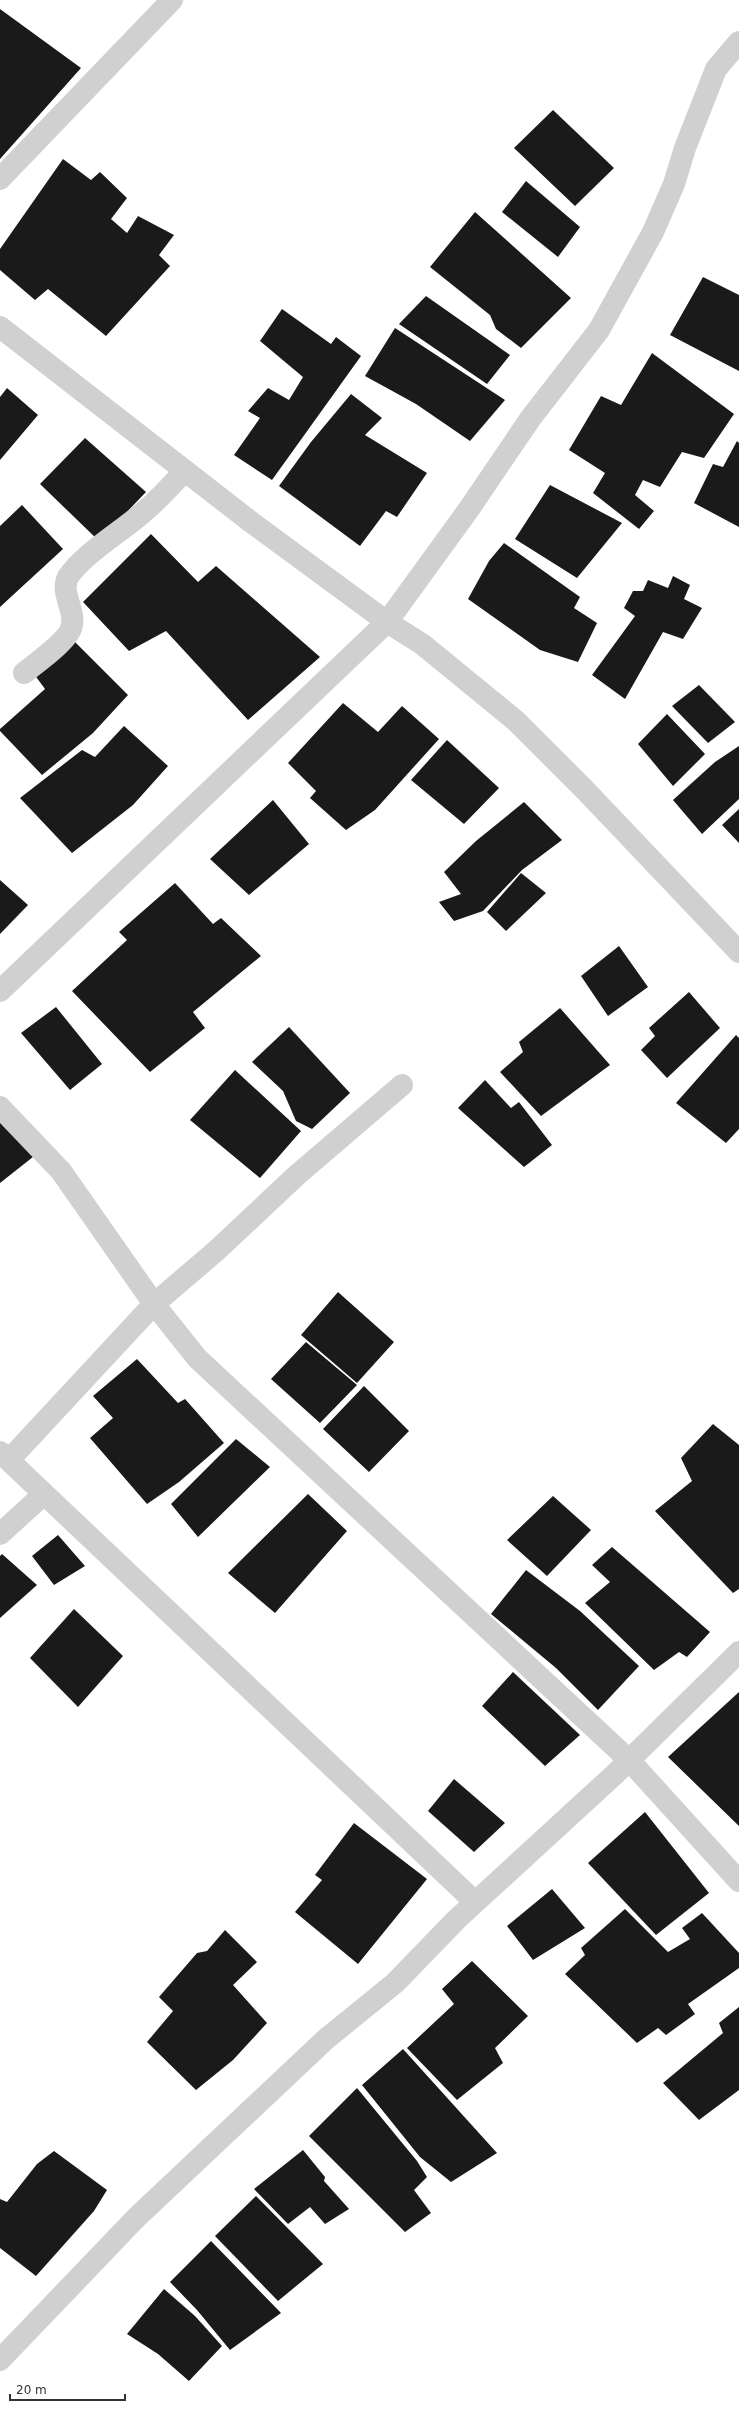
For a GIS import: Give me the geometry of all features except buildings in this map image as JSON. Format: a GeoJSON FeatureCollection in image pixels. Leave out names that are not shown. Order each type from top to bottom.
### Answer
{"type":"FeatureCollection","features":[{"type":"Feature","properties":{"kind":"street"},"geometry":{"type":"LineString","coordinates":[[0,179],[172,0]]}},
{"type":"Feature","properties":{"kind":"street"},"geometry":{"type":"LineString","coordinates":[[0,991],[387,622],[469,509],[530,419],[599,330],[653,232],[674,184],[685,148],[716,69],[739,42]]}},
{"type":"Feature","properties":{"kind":"street"},"geometry":{"type":"LineString","coordinates":[[3,335],[387,622],[422,644],[516,721],[585,790],[739,952]]}},
{"type":"Feature","properties":{"kind":"street"},"geometry":{"type":"LineString","coordinates":[[24,673],[64,639],[72,626],[73,615],[66,590],[68,578],[81,562],[147,509],[185,471]]}},
{"type":"Feature","properties":{"kind":"street"},"geometry":{"type":"LineString","coordinates":[[402,1085],[297,1175],[216,1251],[154,1304],[5,1456],[475,1902]]}},
{"type":"Feature","properties":{"kind":"street"},"geometry":{"type":"LineString","coordinates":[[0,1107],[61,1171],[154,1304],[197,1358],[628,1760],[739,1881]]}},
{"type":"Feature","properties":{"kind":"street"},"geometry":{"type":"LineString","coordinates":[[0,1534],[44,1494]]}},
{"type":"Feature","properties":{"kind":"street"},"geometry":{"type":"LineString","coordinates":[[0,2360],[136,2218],[326,2039],[395,1983],[475,1902],[628,1760],[739,1652]]}}]}
